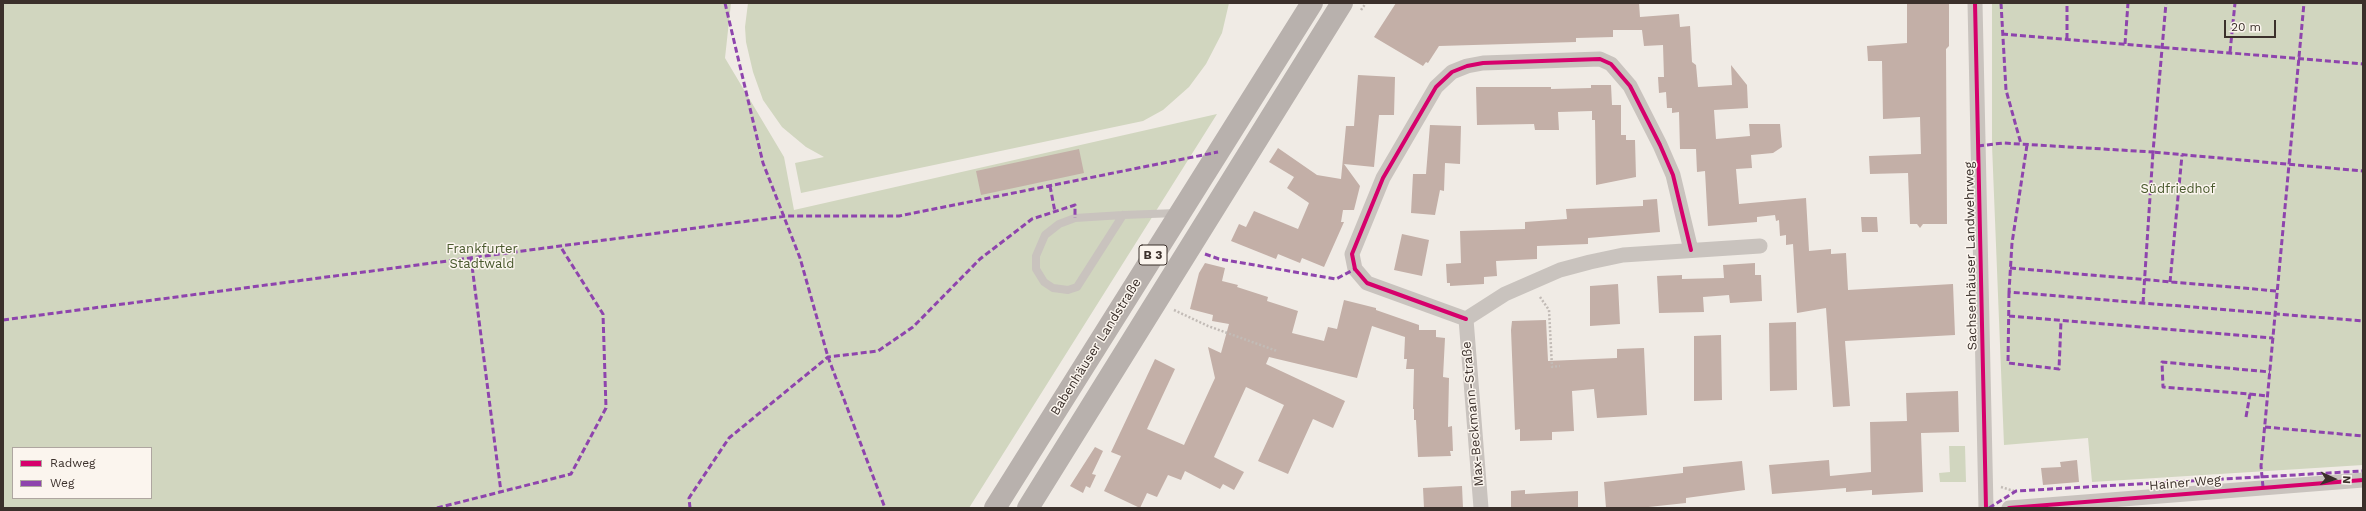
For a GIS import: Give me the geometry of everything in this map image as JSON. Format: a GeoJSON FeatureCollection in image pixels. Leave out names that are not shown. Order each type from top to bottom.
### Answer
{"type":"FeatureCollection","features":[{"type":"Feature","properties":{"kind":"main road","name":"Babenhäuser Landstraße"},"geometry":{"type":"LineString","coordinates":[[995,508],[1312,3]]}},
{"type":"Feature","properties":{"kind":"main road","name":"Babenhäuser Landstraße"},"geometry":{"type":"LineString","coordinates":[[1028,508],[1342,3]]}},
{"type":"Feature","properties":{"kind":"street","name":"Sachsenhäuser Landwehrweg"},"geometry":{"type":"LineString","coordinates":[[1975,3],[1986,508]]}},
{"type":"Feature","properties":{"kind":"street"},"geometry":{"type":"LineString","coordinates":[[1691,250],[1672,175],[1660,145],[1630,86],[1610,64],[1600,59],[1483,63],[1467,66],[1452,72],[1436,87],[1383,178],[1352,254],[1355,269],[1367,283],[1466,319],[1481,307],[1529,283],[1560,270],[1623,255],[1760,246]]}},
{"type":"Feature","properties":{"kind":"street","name":"Max-Beckmann-Straße"},"geometry":{"type":"LineString","coordinates":[[1466,319],[1481,508]]}},
{"type":"Feature","properties":{"kind":"street","name":"Hainer Weg"},"geometry":{"type":"LineString","coordinates":[[2009,508],[2363,480]]}},
{"type":"Feature","properties":{"kind":"lane"},"geometry":{"type":"LineString","coordinates":[[1123,215],[1077,287],[1068,290],[1053,288],[1044,282],[1036,269],[1036,256],[1045,235],[1059,224],[1075,218],[1123,215],[1179,213]]}},
{"type":"Feature","properties":{"kind":"path"},"geometry":{"type":"LineString","coordinates":[[1529,283],[1549,310],[1552,367],[1560,366]]}},
{"type":"Feature","properties":{"kind":"path"},"geometry":{"type":"LineString","coordinates":[[1171,309],[1208,326],[1277,351]]}},
{"type":"Feature","properties":{"kind":"green space","name":"Frankfurter Stadtwald"},"geometry":{"type":"Polygon","coordinates":[[[3,3],[731,3],[725,58],[784,157],[794,210],[1217,114],[969,508],[3,508],[3,3]]]}},
{"type":"Feature","properties":{"kind":"green space"},"geometry":{"type":"Polygon","coordinates":[[[748,3],[1229,3],[1222,33],[1206,64],[1189,87],[1163,110],[1143,121],[801,193],[795,163],[824,157],[806,147],[782,127],[763,100],[753,72],[746,42],[745,27],[748,3]]]}},
{"type":"Feature","properties":{"kind":"green space","name":"Südfriedhof"},"geometry":{"type":"Polygon","coordinates":[[[1992,3],[2363,3],[2363,465],[2092,482],[2088,438],[2004,445],[1992,145],[1992,3]]]}},
{"type":"Feature","properties":{"kind":"green space"},"geometry":{"type":"Polygon","coordinates":[[[1949,446],[1965,446],[1966,482],[1940,482],[1939,473],[1950,472],[1949,446]]]}},
{"type":"Feature","properties":{"kind":"building"},"geometry":{"type":"Polygon","coordinates":[[[1396,3],[1639,3],[1640,17],[1679,14],[1680,27],[1690,26],[1692,62],[1696,65],[1698,87],[1732,85],[1731,65],[1747,85],[1748,108],[1714,110],[1716,139],[1750,136],[1749,124],[1780,124],[1782,147],[1773,153],[1751,155],[1752,168],[1736,169],[1739,204],[1806,198],[1809,251],[1831,249],[1831,254],[1846,253],[1848,290],[1953,284],[1955,335],[1845,341],[1850,406],[1833,407],[1826,308],[1797,313],[1793,244],[1786,245],[1786,235],[1780,236],[1779,220],[1776,221],[1775,215],[1757,217],[1757,222],[1708,226],[1705,171],[1697,172],[1696,149],[1680,149],[1679,112],[1672,113],[1672,108],[1667,108],[1666,92],[1659,93],[1658,77],[1664,77],[1663,45],[1644,46],[1642,30],[1613,30],[1613,37],[1576,38],[1576,42],[1439,46],[1428,63],[1426,62],[1423,66],[1374,37],[1396,3]]]}},
{"type":"Feature","properties":{"kind":"building"},"geometry":{"type":"Polygon","coordinates":[[[1907,3],[1949,3],[1949,46],[1946,49],[1947,224],[1923,224],[1920,228],[1917,224],[1910,224],[1908,173],[1870,174],[1869,156],[1921,154],[1920,117],[1883,119],[1882,61],[1868,61],[1867,46],[1907,43],[1907,3]]]}},
{"type":"Feature","properties":{"kind":"building"},"geometry":{"type":"Polygon","coordinates":[[[1358,75],[1395,77],[1394,115],[1379,115],[1374,167],[1344,164],[1360,186],[1354,210],[1343,210],[1341,222],[1344,222],[1324,267],[1302,258],[1300,263],[1278,254],[1276,259],[1231,241],[1239,224],[1246,227],[1254,211],[1298,229],[1309,203],[1287,188],[1294,177],[1269,162],[1278,148],[1317,175],[1341,179],[1346,126],[1354,126],[1358,75]]]}},
{"type":"Feature","properties":{"kind":"building"},"geometry":{"type":"Polygon","coordinates":[[[1591,85],[1611,85],[1612,105],[1621,105],[1621,135],[1626,135],[1626,140],[1635,140],[1636,177],[1596,185],[1595,120],[1592,120],[1592,111],[1558,112],[1559,130],[1535,130],[1534,124],[1477,125],[1476,87],[1551,87],[1551,89],[1591,88],[1591,85]]]}},
{"type":"Feature","properties":{"kind":"building"},"geometry":{"type":"Polygon","coordinates":[[[1430,125],[1461,126],[1460,164],[1445,163],[1444,191],[1440,190],[1435,215],[1411,213],[1413,174],[1426,174],[1430,125]]]}},
{"type":"Feature","properties":{"kind":"building"},"geometry":{"type":"Polygon","coordinates":[[[1079,149],[1084,173],[981,195],[976,171],[1079,149]]]}},
{"type":"Feature","properties":{"kind":"building"},"geometry":{"type":"Polygon","coordinates":[[[1657,199],[1660,232],[1588,238],[1588,244],[1537,246],[1537,259],[1496,261],[1497,276],[1484,277],[1484,284],[1450,286],[1450,283],[1447,283],[1446,264],[1461,263],[1460,231],[1525,229],[1525,222],[1567,219],[1566,209],[1643,206],[1643,200],[1657,199]]]}},
{"type":"Feature","properties":{"kind":"building"},"geometry":{"type":"Polygon","coordinates":[[[1861,217],[1877,217],[1878,232],[1862,232],[1861,217]]]}},
{"type":"Feature","properties":{"kind":"building"},"geometry":{"type":"Polygon","coordinates":[[[1402,234],[1429,240],[1422,276],[1394,270],[1402,234]]]}},
{"type":"Feature","properties":{"kind":"building"},"geometry":{"type":"Polygon","coordinates":[[[1205,263],[1225,268],[1222,281],[1238,285],[1237,287],[1268,297],[1267,301],[1298,311],[1292,333],[1324,341],[1328,327],[1337,329],[1344,300],[1376,308],[1376,310],[1419,325],[1419,330],[1436,330],[1436,337],[1445,338],[1443,377],[1449,378],[1448,427],[1452,426],[1453,451],[1450,451],[1451,456],[1418,457],[1416,420],[1414,420],[1413,409],[1414,369],[1406,369],[1407,359],[1404,359],[1405,337],[1372,326],[1357,378],[1269,357],[1266,364],[1345,401],[1333,428],[1313,419],[1288,474],[1258,461],[1284,405],[1246,387],[1214,457],[1244,472],[1234,490],[1223,484],[1220,489],[1185,471],[1181,480],[1168,475],[1157,497],[1147,493],[1140,508],[1104,491],[1121,456],[1111,452],[1155,359],[1175,369],[1147,429],[1184,445],[1215,378],[1208,347],[1221,353],[1229,324],[1212,321],[1213,315],[1190,309],[1199,273],[1205,263]]]}},
{"type":"Feature","properties":{"kind":"building"},"geometry":{"type":"Polygon","coordinates":[[[1755,263],[1755,275],[1761,275],[1762,301],[1730,303],[1729,295],[1703,297],[1704,312],[1659,313],[1657,276],[1682,275],[1682,279],[1724,278],[1723,265],[1755,263]]]}},
{"type":"Feature","properties":{"kind":"building"},"geometry":{"type":"Polygon","coordinates":[[[1618,284],[1620,324],[1590,326],[1590,286],[1618,284]]]}},
{"type":"Feature","properties":{"kind":"building"},"geometry":{"type":"Polygon","coordinates":[[[1546,320],[1548,361],[1617,358],[1617,349],[1644,348],[1647,415],[1597,418],[1594,389],[1572,391],[1574,431],[1552,432],[1552,440],[1520,441],[1520,429],[1515,430],[1511,330],[1512,321],[1546,320]]]}},
{"type":"Feature","properties":{"kind":"building"},"geometry":{"type":"Polygon","coordinates":[[[1796,322],[1797,390],[1770,391],[1769,323],[1796,322]]]}},
{"type":"Feature","properties":{"kind":"building"},"geometry":{"type":"Polygon","coordinates":[[[1721,335],[1722,400],[1694,401],[1694,336],[1721,335]]]}},
{"type":"Feature","properties":{"kind":"building"},"geometry":{"type":"Polygon","coordinates":[[[1958,391],[1959,432],[1921,433],[1923,492],[1872,495],[1872,490],[1846,492],[1846,488],[1772,494],[1769,465],[1829,460],[1830,476],[1871,472],[1870,422],[1907,421],[1906,393],[1958,391]]]}},
{"type":"Feature","properties":{"kind":"building"},"geometry":{"type":"Polygon","coordinates":[[[1095,447],[1103,451],[1092,474],[1096,475],[1090,488],[1086,486],[1083,493],[1070,486],[1095,447]]]}},
{"type":"Feature","properties":{"kind":"building"},"geometry":{"type":"Polygon","coordinates":[[[2077,460],[2079,482],[2043,485],[2041,468],[2061,467],[2060,462],[2077,460]]]}},
{"type":"Feature","properties":{"kind":"building"},"geometry":{"type":"Polygon","coordinates":[[[1742,461],[1745,490],[1686,498],[1686,503],[1639,508],[1606,508],[1604,482],[1683,473],[1683,467],[1742,461]]]}},
{"type":"Feature","properties":{"kind":"building"},"geometry":{"type":"Polygon","coordinates":[[[1462,486],[1463,508],[1424,508],[1423,488],[1462,486]]]}},
{"type":"Feature","properties":{"kind":"building"},"geometry":{"type":"Polygon","coordinates":[[[1525,490],[1525,494],[1578,491],[1578,508],[1511,508],[1511,491],[1525,490]]]}},
{"type":"Feature","properties":{"kind":"marked path"},"geometry":{"type":"LineString","coordinates":[[725,3],[763,163],[800,258],[828,357],[885,508]]}},
{"type":"Feature","properties":{"kind":"marked path"},"geometry":{"type":"LineString","coordinates":[[2001,3],[2006,90],[2021,144]]}},
{"type":"Feature","properties":{"kind":"marked path"},"geometry":{"type":"LineString","coordinates":[[2067,3],[2067,39]]}},
{"type":"Feature","properties":{"kind":"marked path"},"geometry":{"type":"LineString","coordinates":[[2125,44],[2128,3]]}},
{"type":"Feature","properties":{"kind":"marked path"},"geometry":{"type":"LineString","coordinates":[[1978,146],[2003,143],[2153,152],[2166,3]]}},
{"type":"Feature","properties":{"kind":"marked path"},"geometry":{"type":"LineString","coordinates":[[2230,52],[2235,3]]}},
{"type":"Feature","properties":{"kind":"marked path"},"geometry":{"type":"LineString","coordinates":[[2263,487],[2261,466],[2304,3]]}},
{"type":"Feature","properties":{"kind":"marked path"},"geometry":{"type":"LineString","coordinates":[[2002,34],[2363,64]]}},
{"type":"Feature","properties":{"kind":"marked path"},"geometry":{"type":"LineString","coordinates":[[2027,145],[2012,243],[2009,292],[2363,321]]}},
{"type":"Feature","properties":{"kind":"marked path"},"geometry":{"type":"LineString","coordinates":[[3,320],[786,216],[899,216],[1218,152]]}},
{"type":"Feature","properties":{"kind":"marked path"},"geometry":{"type":"LineString","coordinates":[[2143,303],[2153,152],[2363,171]]}},
{"type":"Feature","properties":{"kind":"marked path"},"geometry":{"type":"LineString","coordinates":[[2170,282],[2182,155]]}},
{"type":"Feature","properties":{"kind":"marked path"},"geometry":{"type":"LineString","coordinates":[[1050,186],[1055,212]]}},
{"type":"Feature","properties":{"kind":"marked path"},"geometry":{"type":"LineString","coordinates":[[690,508],[689,498],[729,438],[828,357],[878,351],[913,327],[980,259],[1032,219],[1075,205],[1075,218]]}},
{"type":"Feature","properties":{"kind":"marked path"},"geometry":{"type":"LineString","coordinates":[[437,508],[571,474],[606,408],[603,314],[560,246]]}},
{"type":"Feature","properties":{"kind":"marked path"},"geometry":{"type":"LineString","coordinates":[[1205,254],[1219,259],[1336,279],[1355,269]]}},
{"type":"Feature","properties":{"kind":"marked path"},"geometry":{"type":"LineString","coordinates":[[471,258],[501,492]]}},
{"type":"Feature","properties":{"kind":"marked path"},"geometry":{"type":"LineString","coordinates":[[2010,268],[2277,291]]}},
{"type":"Feature","properties":{"kind":"marked path"},"geometry":{"type":"LineString","coordinates":[[2009,292],[2008,363],[2059,369],[2061,321]]}},
{"type":"Feature","properties":{"kind":"marked path"},"geometry":{"type":"LineString","coordinates":[[2009,316],[2273,338]]}},
{"type":"Feature","properties":{"kind":"marked path"},"geometry":{"type":"LineString","coordinates":[[2246,417],[2250,394],[2163,387],[2162,362],[2270,372]]}},
{"type":"Feature","properties":{"kind":"marked path"},"geometry":{"type":"LineString","coordinates":[[2250,394],[2268,396]]}},
{"type":"Feature","properties":{"kind":"marked path"},"geometry":{"type":"LineString","coordinates":[[2265,427],[2363,436]]}},
{"type":"Feature","properties":{"kind":"marked path"},"geometry":{"type":"LineString","coordinates":[[1989,508],[2016,491],[2363,471]]}},
{"type":"Feature","properties":{"kind":"cycle path"},"geometry":{"type":"LineString","coordinates":[[1975,3],[1986,508]]}},
{"type":"Feature","properties":{"kind":"cycle path"},"geometry":{"type":"LineString","coordinates":[[1466,319],[1367,283],[1355,269],[1352,254],[1383,178],[1436,87],[1452,72],[1467,66],[1483,63],[1600,59],[1611,64],[1630,86],[1660,145],[1673,175],[1691,250]]}},
{"type":"Feature","properties":{"kind":"cycle path"},"geometry":{"type":"LineString","coordinates":[[2009,508],[2363,480]]}}]}
